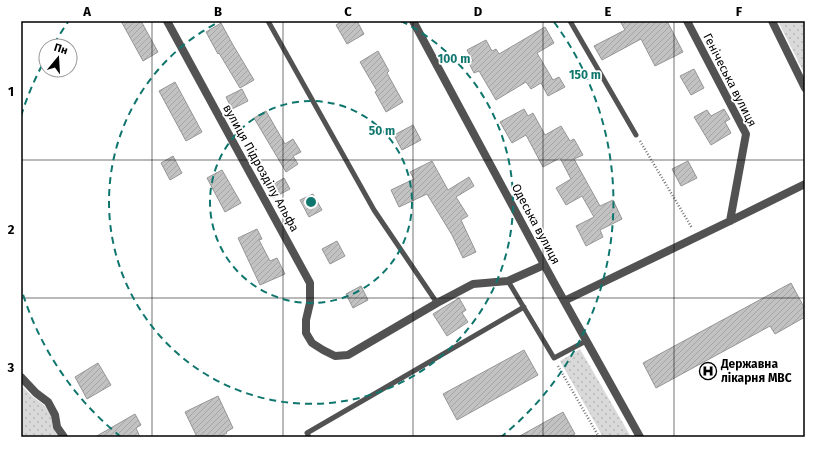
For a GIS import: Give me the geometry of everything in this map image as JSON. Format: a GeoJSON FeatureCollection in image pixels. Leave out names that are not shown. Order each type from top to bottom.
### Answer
{"type":"FeatureCollection","features":[{"type":"Feature","properties":{"kind":"street","name":"вулиця Підрозділу Альфа"},"geometry":{"type":"LineString","coordinates":[[167,21],[310,284],[310,303],[306,320],[306,333],[312,342],[335,356],[348,355],[437,303]]}},
{"type":"Feature","properties":{"kind":"street","name":"Одеська вулиця"},"geometry":{"type":"LineString","coordinates":[[413,21],[544,265],[640,437]]}},
{"type":"Feature","properties":{"kind":"street","name":"Генічеська вулиця"},"geometry":{"type":"LineString","coordinates":[[687,21],[746,134],[730,221]]}},
{"type":"Feature","properties":{"kind":"street"},"geometry":{"type":"LineString","coordinates":[[772,21],[805,88]]}},
{"type":"Feature","properties":{"kind":"street"},"geometry":{"type":"LineString","coordinates":[[564,301],[805,184]]}},
{"type":"Feature","properties":{"kind":"street"},"geometry":{"type":"LineString","coordinates":[[437,303],[473,284],[508,281],[544,265]]}},
{"type":"Feature","properties":{"kind":"street"},"geometry":{"type":"LineString","coordinates":[[21,378],[36,393],[48,402],[55,414],[57,428],[64,437]]}},
{"type":"Feature","properties":{"kind":"lane"},"geometry":{"type":"LineString","coordinates":[[268,21],[374,210],[437,303]]}},
{"type":"Feature","properties":{"kind":"lane"},"geometry":{"type":"LineString","coordinates":[[570,21],[636,135]]}},
{"type":"Feature","properties":{"kind":"lane"},"geometry":{"type":"LineString","coordinates":[[508,281],[554,358],[586,341]]}},
{"type":"Feature","properties":{"kind":"lane"},"geometry":{"type":"LineString","coordinates":[[309,437],[307,433],[524,307]]}},
{"type":"Feature","properties":{"kind":"path"},"geometry":{"type":"LineString","coordinates":[[636,135],[698,237]]}},
{"type":"Feature","properties":{"kind":"path"},"geometry":{"type":"LineString","coordinates":[[554,358],[599,437]]}},
{"type":"Feature","properties":{"kind":"shaded area"},"geometry":{"type":"Polygon","coordinates":[[[778,21],[805,21],[805,75],[778,21]]]}},
{"type":"Feature","properties":{"kind":"shaded area"},"geometry":{"type":"Polygon","coordinates":[[[580,349],[631,437],[603,437],[560,361],[580,349]]]}},
{"type":"Feature","properties":{"kind":"shaded area"},"geometry":{"type":"Polygon","coordinates":[[[21,385],[44,405],[51,415],[53,429],[59,437],[21,437],[21,385]]]}},
{"type":"Feature","properties":{"kind":"building"},"geometry":{"type":"Polygon","coordinates":[[[121,21],[141,21],[158,52],[143,61],[121,21]]]}},
{"type":"Feature","properties":{"kind":"building"},"geometry":{"type":"Polygon","coordinates":[[[343,21],[357,21],[364,34],[347,44],[336,25],[343,21]]]}},
{"type":"Feature","properties":{"kind":"building"},"geometry":{"type":"Polygon","coordinates":[[[620,21],[667,21],[683,52],[655,66],[641,39],[602,60],[594,46],[625,30],[620,21]]]}},
{"type":"Feature","properties":{"kind":"building"},"geometry":{"type":"Polygon","coordinates":[[[221,23],[254,80],[240,88],[206,32],[221,23]]]}},
{"type":"Feature","properties":{"kind":"building"},"geometry":{"type":"Polygon","coordinates":[[[545,27],[554,43],[537,53],[553,80],[559,77],[565,87],[548,96],[541,83],[531,89],[526,82],[496,100],[479,71],[474,73],[469,63],[473,61],[467,50],[486,40],[492,51],[496,49],[499,54],[545,27]]]}},
{"type":"Feature","properties":{"kind":"building"},"geometry":{"type":"Polygon","coordinates":[[[378,51],[389,71],[387,73],[403,102],[386,112],[375,92],[377,91],[360,62],[378,51]]]}},
{"type":"Feature","properties":{"kind":"building"},"geometry":{"type":"Polygon","coordinates":[[[694,69],[704,88],[691,95],[680,76],[694,69]]]}},
{"type":"Feature","properties":{"kind":"building"},"geometry":{"type":"Polygon","coordinates":[[[175,82],[202,132],[186,141],[159,91],[175,82]]]}},
{"type":"Feature","properties":{"kind":"building"},"geometry":{"type":"Polygon","coordinates":[[[242,89],[248,101],[232,109],[226,97],[242,89]]]}},
{"type":"Feature","properties":{"kind":"building"},"geometry":{"type":"Polygon","coordinates":[[[524,109],[528,116],[533,113],[545,135],[561,126],[570,141],[574,139],[583,155],[574,159],[600,206],[613,200],[622,219],[600,230],[603,237],[586,246],[576,226],[594,217],[582,196],[566,205],[556,188],[571,179],[560,158],[543,167],[526,135],[512,143],[500,122],[524,109]]]}},
{"type":"Feature","properties":{"kind":"building"},"geometry":{"type":"Polygon","coordinates":[[[724,109],[730,119],[725,122],[731,133],[711,145],[694,117],[707,110],[711,116],[724,109]]]}},
{"type":"Feature","properties":{"kind":"building"},"geometry":{"type":"Polygon","coordinates":[[[266,111],[285,144],[293,139],[301,152],[293,156],[298,164],[286,172],[254,118],[266,111]]]}},
{"type":"Feature","properties":{"kind":"building"},"geometry":{"type":"Polygon","coordinates":[[[413,125],[421,140],[402,150],[394,135],[413,125]]]}},
{"type":"Feature","properties":{"kind":"building"},"geometry":{"type":"Polygon","coordinates":[[[173,156],[182,173],[170,180],[161,163],[173,156]]]}},
{"type":"Feature","properties":{"kind":"building"},"geometry":{"type":"Polygon","coordinates":[[[432,161],[448,190],[469,177],[474,186],[456,197],[468,216],[461,220],[476,252],[463,258],[452,235],[427,194],[399,207],[391,190],[414,179],[410,172],[432,161]]]}},
{"type":"Feature","properties":{"kind":"building"},"geometry":{"type":"Polygon","coordinates":[[[688,161],[697,178],[681,186],[672,169],[688,161]]]}},
{"type":"Feature","properties":{"kind":"building"},"geometry":{"type":"Polygon","coordinates":[[[222,170],[241,203],[225,212],[207,178],[222,170]]]}},
{"type":"Feature","properties":{"kind":"building"},"geometry":{"type":"Polygon","coordinates":[[[284,178],[290,189],[273,198],[267,188],[284,178]]]}},
{"type":"Feature","properties":{"kind":"building"},"geometry":{"type":"Polygon","coordinates":[[[313,194],[322,210],[309,217],[300,200],[313,194]]]}},
{"type":"Feature","properties":{"kind":"building"},"geometry":{"type":"Polygon","coordinates":[[[257,229],[262,239],[259,240],[270,261],[277,258],[285,274],[260,285],[238,238],[257,229]]]}},
{"type":"Feature","properties":{"kind":"building"},"geometry":{"type":"Polygon","coordinates":[[[337,241],[345,256],[330,264],[322,249],[337,241]]]}},
{"type":"Feature","properties":{"kind":"building"},"geometry":{"type":"Polygon","coordinates":[[[791,283],[805,309],[805,317],[775,334],[770,326],[656,388],[643,363],[791,283]]]}},
{"type":"Feature","properties":{"kind":"building"},"geometry":{"type":"Polygon","coordinates":[[[361,286],[368,300],[353,308],[346,294],[361,286]]]}},
{"type":"Feature","properties":{"kind":"building"},"geometry":{"type":"Polygon","coordinates":[[[459,298],[466,310],[462,313],[468,322],[447,336],[433,314],[459,298]]]}},
{"type":"Feature","properties":{"kind":"building"},"geometry":{"type":"Polygon","coordinates":[[[524,350],[538,375],[457,420],[443,394],[524,350]]]}},
{"type":"Feature","properties":{"kind":"building"},"geometry":{"type":"Polygon","coordinates":[[[98,363],[111,385],[87,399],[75,377],[98,363]]]}},
{"type":"Feature","properties":{"kind":"building"},"geometry":{"type":"Polygon","coordinates":[[[218,396],[233,428],[219,437],[197,437],[185,412],[218,396]]]}},
{"type":"Feature","properties":{"kind":"building"},"geometry":{"type":"Polygon","coordinates":[[[563,412],[575,434],[569,437],[518,437],[563,412]]]}},
{"type":"Feature","properties":{"kind":"building"},"geometry":{"type":"Polygon","coordinates":[[[135,414],[141,425],[136,428],[140,437],[95,437],[135,414]]]}},
{"type":"Feature","properties":{"kind":"place","name":"Державна лікарня МВС"},"geometry":{"type":"Point","coordinates":[708,371]}}]}
